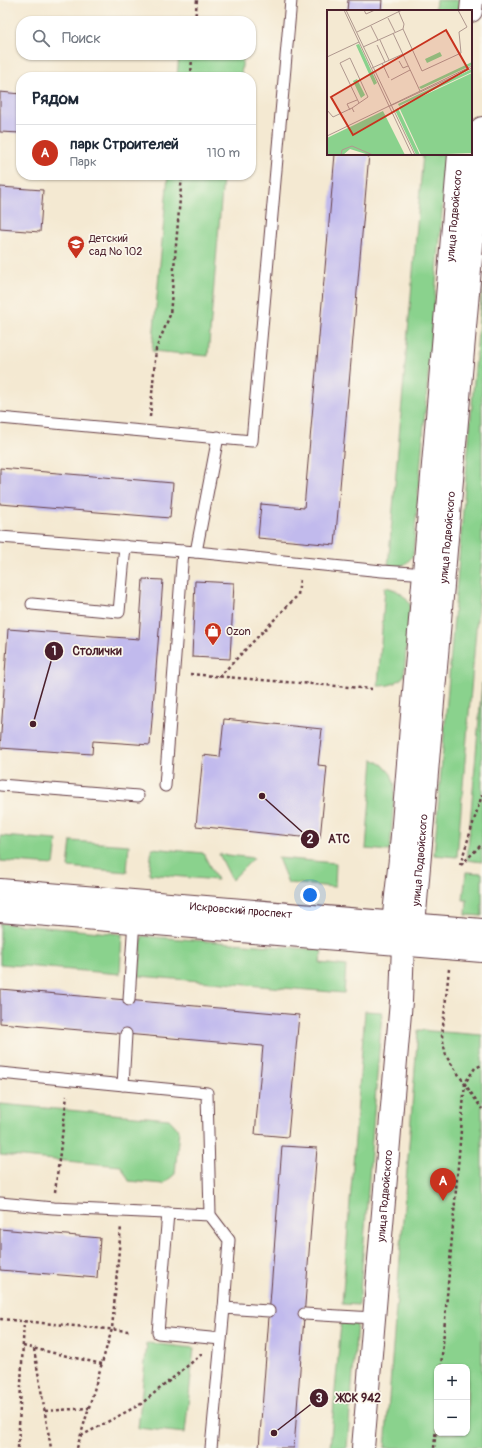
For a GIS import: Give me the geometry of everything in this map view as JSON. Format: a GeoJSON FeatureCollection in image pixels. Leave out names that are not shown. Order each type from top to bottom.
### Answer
{"type":"FeatureCollection","features":[{"type":"Feature","properties":{"kind":"street"},"geometry":{"type":"LineString","coordinates":[[471,10],[472,0]]}},
{"type":"Feature","properties":{"kind":"street","name":"улица Подвойского"},"geometry":{"type":"LineString","coordinates":[[363,1448],[401,1001],[403,924],[434,574],[482,128]]}},
{"type":"Feature","properties":{"kind":"street","name":"улица Подвойского"},"geometry":{"type":"LineString","coordinates":[[434,574],[459,155]]}},
{"type":"Feature","properties":{"kind":"street","name":"Искровский проспект"},"geometry":{"type":"LineString","coordinates":[[0,890],[135,912],[402,944],[482,951]]}},
{"type":"Feature","properties":{"kind":"street","name":"Искровский проспект"},"geometry":{"type":"LineString","coordinates":[[0,911],[135,912],[403,924],[482,930]]}},
{"type":"Feature","properties":{"kind":"lane"},"geometry":{"type":"LineString","coordinates":[[0,418],[252,441],[291,0]]}},
{"type":"Feature","properties":{"kind":"lane"},"geometry":{"type":"LineString","coordinates":[[196,552],[218,437]]}},
{"type":"Feature","properties":{"kind":"lane"},"geometry":{"type":"LineString","coordinates":[[0,537],[196,552],[434,574]]}},
{"type":"Feature","properties":{"kind":"lane"},"geometry":{"type":"LineString","coordinates":[[32,604],[119,612],[125,546]]}},
{"type":"Feature","properties":{"kind":"lane"},"geometry":{"type":"LineString","coordinates":[[165,786],[183,551]]}},
{"type":"Feature","properties":{"kind":"lane"},"geometry":{"type":"LineString","coordinates":[[0,785],[138,796]]}},
{"type":"Feature","properties":{"kind":"lane"},"geometry":{"type":"LineString","coordinates":[[129,1000],[135,912]]}},
{"type":"Feature","properties":{"kind":"lane"},"geometry":{"type":"LineString","coordinates":[[122,1085],[126,1034]]}},
{"type":"Feature","properties":{"kind":"lane"},"geometry":{"type":"LineString","coordinates":[[0,1073],[207,1093],[210,1215],[229,1240],[211,1448]]}},
{"type":"Feature","properties":{"kind":"lane"},"geometry":{"type":"LineString","coordinates":[[0,1203],[53,1208],[210,1215]]}},
{"type":"Feature","properties":{"kind":"lane"},"geometry":{"type":"LineString","coordinates":[[168,1213],[158,1333],[221,1339]]}},
{"type":"Feature","properties":{"kind":"lane"},"geometry":{"type":"LineString","coordinates":[[224,1308],[269,1311]]}},
{"type":"Feature","properties":{"kind":"lane"},"geometry":{"type":"LineString","coordinates":[[304,1314],[374,1318]]}},
{"type":"Feature","properties":{"kind":"path"},"geometry":{"type":"LineString","coordinates":[[195,16],[197,0]]}},
{"type":"Feature","properties":{"kind":"path"},"geometry":{"type":"LineString","coordinates":[[191,72],[192,60]]}},
{"type":"Feature","properties":{"kind":"path"},"geometry":{"type":"LineString","coordinates":[[148,431],[156,349],[170,315],[182,180]]}},
{"type":"Feature","properties":{"kind":"path"},"geometry":{"type":"LineString","coordinates":[[219,677],[298,595],[302,562]]}},
{"type":"Feature","properties":{"kind":"path"},"geometry":{"type":"LineString","coordinates":[[174,673],[372,689]]}},
{"type":"Feature","properties":{"kind":"path"},"geometry":{"type":"LineString","coordinates":[[482,795],[460,865],[482,844]]}},
{"type":"Feature","properties":{"kind":"path"},"geometry":{"type":"LineString","coordinates":[[449,966],[442,1036],[446,1056],[482,1109]]}},
{"type":"Feature","properties":{"kind":"path"},"geometry":{"type":"LineString","coordinates":[[441,1364],[465,1083],[475,1068],[482,1065]]}},
{"type":"Feature","properties":{"kind":"path"},"geometry":{"type":"LineString","coordinates":[[53,1208],[69,1080]]}},
{"type":"Feature","properties":{"kind":"path"},"geometry":{"type":"LineString","coordinates":[[77,1448],[112,1329],[122,1211]]}},
{"type":"Feature","properties":{"kind":"path"},"geometry":{"type":"LineString","coordinates":[[0,1319],[129,1331]]}},
{"type":"Feature","properties":{"kind":"path"},"geometry":{"type":"LineString","coordinates":[[18,1448],[24,1321]]}},
{"type":"Feature","properties":{"kind":"path"},"geometry":{"type":"LineString","coordinates":[[81,1436],[141,1404],[221,1339]]}},
{"type":"Feature","properties":{"kind":"path"},"geometry":{"type":"LineString","coordinates":[[23,1346],[102,1364]]}},
{"type":"Feature","properties":{"kind":"path"},"geometry":{"type":"LineString","coordinates":[[34,1349],[52,1448]]}},
{"type":"Feature","properties":{"kind":"path"},"geometry":{"type":"LineString","coordinates":[[45,1411],[89,1408]]}},
{"type":"Feature","properties":{"kind":"path"},"geometry":{"type":"LineString","coordinates":[[434,1448],[435,1436]]}},
{"type":"Feature","properties":{"kind":"green space"},"geometry":{"type":"Polygon","coordinates":[[[436,0],[460,0],[459,10],[435,10],[436,0]]]}},
{"type":"Feature","properties":{"kind":"green space"},"geometry":{"type":"Polygon","coordinates":[[[179,60],[243,60],[241,72],[177,72],[179,60]]]}},
{"type":"Feature","properties":{"kind":"green space"},"geometry":{"type":"Polygon","coordinates":[[[423,155],[447,155],[413,555],[408,562],[403,565],[388,567],[423,155]]]}},
{"type":"Feature","properties":{"kind":"green space"},"geometry":{"type":"Polygon","coordinates":[[[168,180],[223,180],[208,356],[152,351],[168,180]]]}},
{"type":"Feature","properties":{"kind":"green space"},"geometry":{"type":"Polygon","coordinates":[[[482,285],[482,558],[457,857],[434,855],[482,285]]]}},
{"type":"Feature","properties":{"kind":"green space"},"geometry":{"type":"Polygon","coordinates":[[[385,587],[399,592],[410,604],[404,676],[392,684],[378,686],[385,587]]]}},
{"type":"Feature","properties":{"kind":"green space"},"geometry":{"type":"Polygon","coordinates":[[[482,683],[482,862],[467,860],[482,683]]]}},
{"type":"Feature","properties":{"kind":"green space"},"geometry":{"type":"Polygon","coordinates":[[[373,759],[383,765],[391,774],[395,785],[390,851],[366,849],[373,759]]]}},
{"type":"Feature","properties":{"kind":"green space"},"geometry":{"type":"Polygon","coordinates":[[[0,836],[57,840],[54,865],[0,861],[0,836]]]}},
{"type":"Feature","properties":{"kind":"green space"},"geometry":{"type":"Polygon","coordinates":[[[71,841],[129,845],[127,872],[68,867],[71,841]]]}},
{"type":"Feature","properties":{"kind":"green space"},"geometry":{"type":"Polygon","coordinates":[[[152,848],[203,853],[217,880],[149,874],[152,848]]]}},
{"type":"Feature","properties":{"kind":"green space"},"geometry":{"type":"Polygon","coordinates":[[[219,854],[254,858],[232,880],[219,854]]]}},
{"type":"Feature","properties":{"kind":"green space"},"geometry":{"type":"Polygon","coordinates":[[[278,858],[336,863],[335,887],[288,883],[278,858]]]}},
{"type":"Feature","properties":{"kind":"green space"},"geometry":{"type":"Polygon","coordinates":[[[466,872],[482,873],[482,916],[466,915],[467,900],[463,900],[466,872]]]}},
{"type":"Feature","properties":{"kind":"green space"},"geometry":{"type":"Polygon","coordinates":[[[0,923],[122,934],[120,974],[0,964],[0,923]]]}},
{"type":"Feature","properties":{"kind":"green space"},"geometry":{"type":"Polygon","coordinates":[[[142,936],[322,950],[320,963],[346,966],[344,993],[139,976],[142,936]]]}},
{"type":"Feature","properties":{"kind":"green space"},"geometry":{"type":"Polygon","coordinates":[[[365,1011],[382,1012],[359,1305],[342,1304],[365,1011]]]}},
{"type":"Feature","properties":{"kind":"green space"},"geometry":{"type":"Polygon","coordinates":[[[418,1030],[482,1035],[482,1448],[385,1448],[418,1030]]]}},
{"type":"Feature","properties":{"kind":"green space"},"geometry":{"type":"Polygon","coordinates":[[[0,1104],[169,1119],[179,1130],[175,1174],[163,1184],[129,1181],[121,1166],[0,1155],[0,1104]]]}},
{"type":"Feature","properties":{"kind":"green space"},"geometry":{"type":"Polygon","coordinates":[[[341,1323],[357,1324],[347,1448],[330,1448],[341,1323]]]}},
{"type":"Feature","properties":{"kind":"green space"},"geometry":{"type":"Polygon","coordinates":[[[147,1343],[194,1348],[185,1433],[138,1428],[147,1343]]]}},
{"type":"Feature","properties":{"kind":"building"},"geometry":{"type":"Polygon","coordinates":[[[348,0],[382,0],[381,10],[347,10],[348,0]]]}},
{"type":"Feature","properties":{"kind":"building"},"geometry":{"type":"Polygon","coordinates":[[[0,92],[16,94],[16,133],[0,132],[0,92]]]}},
{"type":"Feature","properties":{"kind":"building"},"geometry":{"type":"Polygon","coordinates":[[[335,155],[369,155],[335,545],[258,538],[261,504],[304,508],[335,155]]]}},
{"type":"Feature","properties":{"kind":"building"},"geometry":{"type":"Polygon","coordinates":[[[0,187],[43,190],[40,232],[0,229],[0,187]]]}},
{"type":"Feature","properties":{"kind":"building"},"geometry":{"type":"Polygon","coordinates":[[[0,468],[173,483],[170,518],[0,504],[0,468]]]}},
{"type":"Feature","properties":{"kind":"building"},"geometry":{"type":"Polygon","coordinates":[[[143,579],[163,580],[150,745],[93,741],[92,754],[0,748],[8,629],[139,639],[143,579]]]}},
{"type":"Feature","properties":{"kind":"building"},"geometry":{"type":"Polygon","coordinates":[[[195,581],[234,583],[230,659],[192,657],[195,581]]]}},
{"type":"Feature","properties":{"kind":"building"},"geometry":{"type":"Polygon","coordinates":[[[224,719],[322,729],[318,765],[327,766],[320,839],[196,826],[203,755],[220,757],[224,719]]]}},
{"type":"Feature","properties":{"kind":"building"},"geometry":{"type":"Polygon","coordinates":[[[0,989],[299,1015],[288,1137],[255,1134],[263,1046],[0,1023],[0,989]]]}},
{"type":"Feature","properties":{"kind":"building"},"geometry":{"type":"Polygon","coordinates":[[[282,1146],[317,1148],[294,1448],[259,1448],[282,1146]]]}},
{"type":"Feature","properties":{"kind":"building"},"geometry":{"type":"Polygon","coordinates":[[[0,1229],[100,1238],[97,1278],[0,1270],[0,1229]]]}},
{"type":"Feature","properties":{"kind":"place","name":"Детский сад № 102"},"geometry":{"type":"Point","coordinates":[76,259]}},
{"type":"Feature","properties":{"kind":"place","name":"Ozon"},"geometry":{"type":"Point","coordinates":[213,646]}},
{"type":"Feature","properties":{"kind":"place","name":"Столички"},"geometry":{"type":"Point","coordinates":[33,724]}},
{"type":"Feature","properties":{"kind":"place","name":"АТС"},"geometry":{"type":"Point","coordinates":[262,796]}},
{"type":"Feature","properties":{"kind":"place","name":"парк Строителей"},"geometry":{"type":"Point","coordinates":[443,1201]}},
{"type":"Feature","properties":{"kind":"place","name":"ЖСК 942"},"geometry":{"type":"Point","coordinates":[274,1433]}}]}
